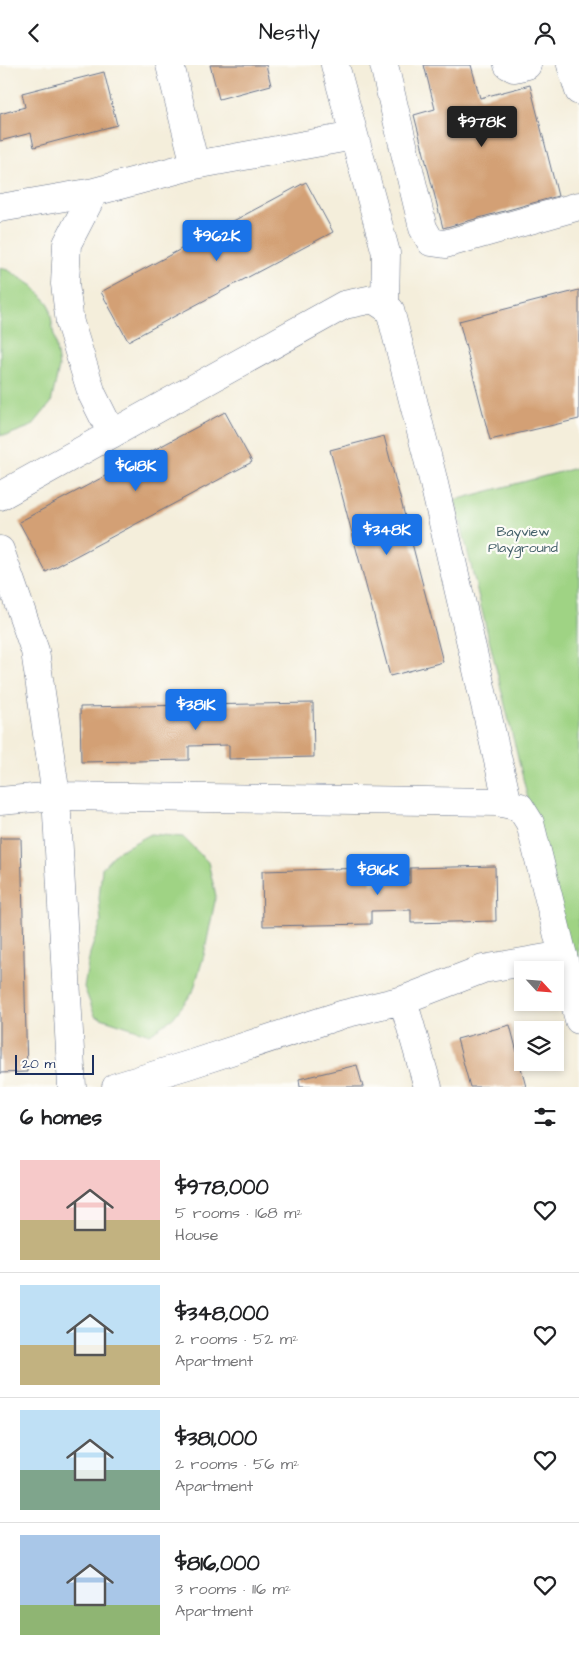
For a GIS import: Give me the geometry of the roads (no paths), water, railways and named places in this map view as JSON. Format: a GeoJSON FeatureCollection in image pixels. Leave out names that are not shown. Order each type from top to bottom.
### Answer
{"type":"FeatureCollection","features":[{"type":"Feature","properties":{"kind":"lane"},"geometry":{"type":"LineString","coordinates":[[170,65],[195,165]]}},
{"type":"Feature","properties":{"kind":"lane"},"geometry":{"type":"LineString","coordinates":[[335,65],[386,253],[385,307]]}},
{"type":"Feature","properties":{"kind":"lane"},"geometry":{"type":"LineString","coordinates":[[384,65],[423,229],[431,241],[446,244],[579,207]]}},
{"type":"Feature","properties":{"kind":"lane"},"geometry":{"type":"LineString","coordinates":[[508,65],[514,68],[527,65]]}},
{"type":"Feature","properties":{"kind":"lane"},"geometry":{"type":"LineString","coordinates":[[571,65],[579,91]]}},
{"type":"Feature","properties":{"kind":"lane"},"geometry":{"type":"LineString","coordinates":[[0,208],[94,192],[195,165],[354,136]]}},
{"type":"Feature","properties":{"kind":"lane"},"geometry":{"type":"LineString","coordinates":[[94,192],[67,244],[65,284],[70,323],[92,394],[112,434]]}},
{"type":"Feature","properties":{"kind":"lane"},"geometry":{"type":"LineString","coordinates":[[0,496],[344,305],[373,299],[390,310],[432,475],[508,805]]}},
{"type":"Feature","properties":{"kind":"lane"},"geometry":{"type":"LineString","coordinates":[[0,550],[35,651],[56,796],[72,1087]]}},
{"type":"Feature","properties":{"kind":"lane"},"geometry":{"type":"LineString","coordinates":[[0,801],[56,796],[498,802],[520,807],[530,823],[579,1020]]}},
{"type":"Feature","properties":{"kind":"lane"},"geometry":{"type":"LineString","coordinates":[[116,1087],[344,1013],[403,1000],[483,969],[563,955]]}},
{"type":"Feature","properties":{"kind":"lane"},"geometry":{"type":"LineString","coordinates":[[403,1000],[428,1087]]}},
{"type":"Feature","properties":{"kind":"park label","name":"Bayview Playground"},"geometry":{"type":"Point","coordinates":[523,540]}}]}
